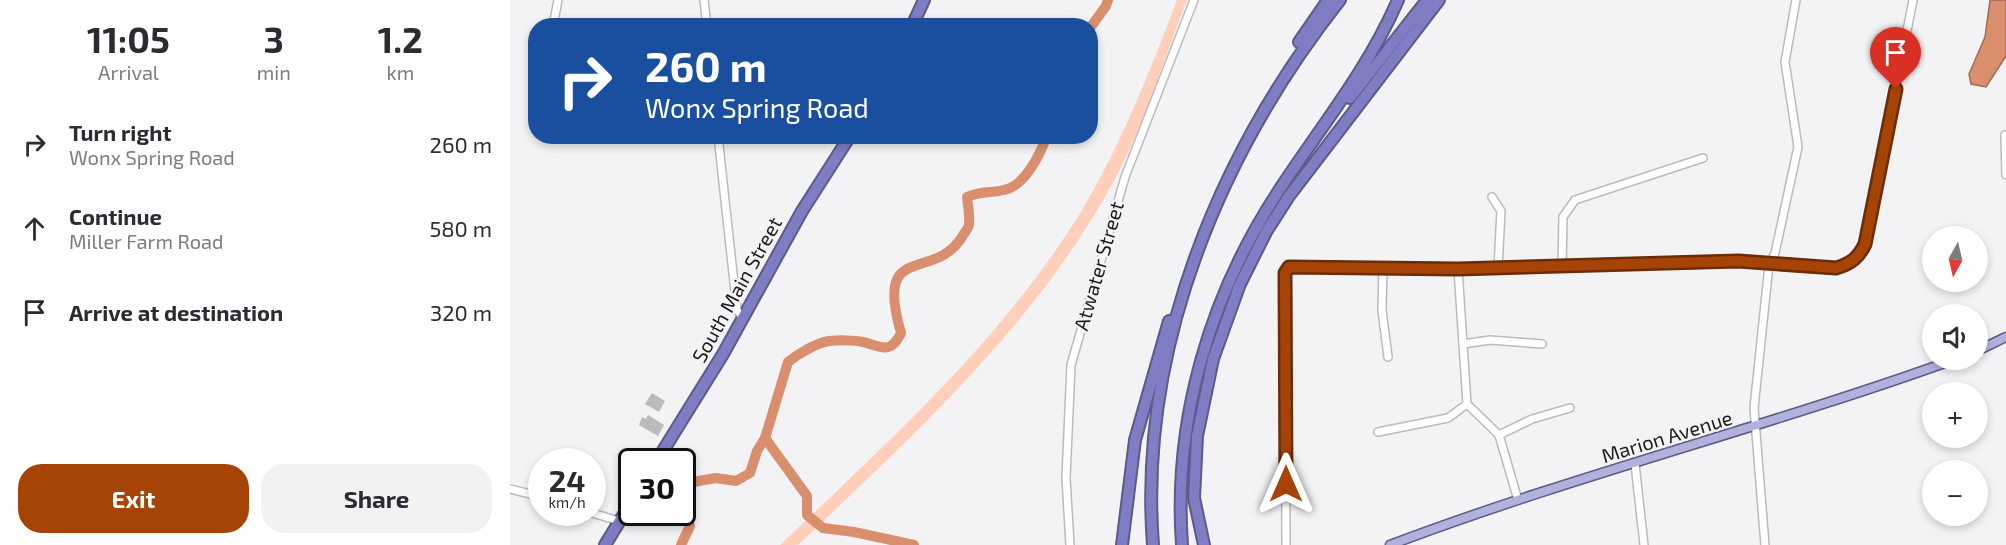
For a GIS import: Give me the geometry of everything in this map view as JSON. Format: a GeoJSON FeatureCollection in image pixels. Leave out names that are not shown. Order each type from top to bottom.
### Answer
{"type":"FeatureCollection","features":[{"type":"Feature","properties":{"kind":"highway"},"geometry":{"type":"LineString","coordinates":[[916,18],[924,0]]}},
{"type":"Feature","properties":{"kind":"highway"},"geometry":{"type":"LineString","coordinates":[[1122,545],[1137,434],[1181,283],[1227,178],[1279,73],[1328,0]]}},
{"type":"Feature","properties":{"kind":"highway"},"geometry":{"type":"LineString","coordinates":[[1255,124],[1304,47],[1340,0]]}},
{"type":"Feature","properties":{"kind":"highway"},"geometry":{"type":"LineString","coordinates":[[1182,545],[1181,495],[1186,435],[1208,337],[1238,261],[1291,174],[1364,65],[1398,0]]}},
{"type":"Feature","properties":{"kind":"highway"},"geometry":{"type":"LineString","coordinates":[[1291,174],[1427,0]]}},
{"type":"Feature","properties":{"kind":"highway"},"geometry":{"type":"LineString","coordinates":[[1204,545],[1194,498],[1197,436],[1213,359],[1240,284],[1266,232],[1289,196],[1439,0]]}},
{"type":"Feature","properties":{"kind":"highway","name":"South Main Street"},"geometry":{"type":"LineString","coordinates":[[664,448],[742,319],[802,211],[845,144]]}},
{"type":"Feature","properties":{"kind":"highway"},"geometry":{"type":"LineString","coordinates":[[1154,545],[1153,468],[1164,379],[1176,321],[1204,234]]}},
{"type":"Feature","properties":{"kind":"highway"},"geometry":{"type":"LineString","coordinates":[[604,545],[618,523]]}},
{"type":"Feature","properties":{"kind":"main road"},"geometry":{"type":"LineString","coordinates":[[1988,346],[2006,337]]}},
{"type":"Feature","properties":{"kind":"main road","name":"Marion Avenue"},"geometry":{"type":"LineString","coordinates":[[1390,545],[1518,501],[1755,427],[1923,370]]}},
{"type":"Feature","properties":{"kind":"street"},"geometry":{"type":"LineString","coordinates":[[555,18],[558,0]]}},
{"type":"Feature","properties":{"kind":"street"},"geometry":{"type":"LineString","coordinates":[[704,0],[706,18]]}},
{"type":"Feature","properties":{"kind":"street","name":"Atwater Street"},"geometry":{"type":"LineString","coordinates":[[1070,545],[1066,478],[1070,373],[1073,355],[1125,177],[1194,0]]}},
{"type":"Feature","properties":{"kind":"street"},"geometry":{"type":"LineString","coordinates":[[1766,545],[1754,408],[1769,265],[1775,253],[1798,147],[1785,62],[1796,0]]}},
{"type":"Feature","properties":{"kind":"street"},"geometry":{"type":"LineString","coordinates":[[1286,545],[1285,273],[1289,267],[1562,268],[1738,261],[1836,268],[1851,263],[1865,244],[1913,0]]}},
{"type":"Feature","properties":{"kind":"street"},"geometry":{"type":"LineString","coordinates":[[2005,135],[2006,175]]}},
{"type":"Feature","properties":{"kind":"street"},"geometry":{"type":"LineString","coordinates":[[719,144],[736,310],[742,319]]}},
{"type":"Feature","properties":{"kind":"street"},"geometry":{"type":"LineString","coordinates":[[1562,268],[1563,217],[1575,200],[1703,158]]}},
{"type":"Feature","properties":{"kind":"street"},"geometry":{"type":"LineString","coordinates":[[1492,197],[1501,211],[1498,268]]}},
{"type":"Feature","properties":{"kind":"street"},"geometry":{"type":"LineString","coordinates":[[1383,267],[1382,310],[1388,357]]}},
{"type":"Feature","properties":{"kind":"street"},"geometry":{"type":"LineString","coordinates":[[1458,269],[1467,404],[1499,435],[1518,501]]}},
{"type":"Feature","properties":{"kind":"street"},"geometry":{"type":"LineString","coordinates":[[1462,344],[1490,340],[1542,344]]}},
{"type":"Feature","properties":{"kind":"street"},"geometry":{"type":"LineString","coordinates":[[1378,432],[1448,418],[1467,404]]}},
{"type":"Feature","properties":{"kind":"street"},"geometry":{"type":"LineString","coordinates":[[1499,435],[1532,419],[1570,408]]}},
{"type":"Feature","properties":{"kind":"street"},"geometry":{"type":"LineString","coordinates":[[1635,464],[1644,545]]}},
{"type":"Feature","properties":{"kind":"street"},"geometry":{"type":"LineString","coordinates":[[510,489],[528,494]]}},
{"type":"Feature","properties":{"kind":"shaded area"},"geometry":{"type":"Polygon","coordinates":[[[1177,0],[1187,0],[1133,142],[1093,217],[1058,269],[1020,319],[978,367],[890,458],[798,545],[780,545],[901,429],[978,349],[1048,262],[1079,215],[1121,137],[1177,0]]]}},
{"type":"Feature","properties":{"kind":"shaded area"},"geometry":{"type":"Polygon","coordinates":[[[1990,0],[2006,0],[2006,56],[1986,87],[1971,84],[1969,74],[1985,37],[1990,0]]]}},
{"type":"Feature","properties":{"kind":"building"},"geometry":{"type":"Polygon","coordinates":[[[652,393],[665,401],[659,412],[645,404],[652,393]]]}},
{"type":"Feature","properties":{"kind":"building"},"geometry":{"type":"Polygon","coordinates":[[[648,415],[664,425],[658,436],[639,425],[642,417],[646,419],[648,415]]]}},
{"type":"Feature","properties":{"kind":"waterway"},"geometry":{"type":"LineString","coordinates":[[1097,18],[1108,0]]}},
{"type":"Feature","properties":{"kind":"waterway"},"geometry":{"type":"LineString","coordinates":[[696,482],[716,478],[736,481],[750,473],[757,451],[765,438],[788,362],[813,346],[829,341],[859,341],[884,348],[893,345],[901,333],[895,304],[895,285],[901,274],[910,267],[950,251],[969,225],[967,197],[1012,187],[1031,168],[1043,144]]}},
{"type":"Feature","properties":{"kind":"waterway"},"geometry":{"type":"LineString","coordinates":[[765,438],[807,496],[807,515],[823,528],[914,545]]}},
{"type":"Feature","properties":{"kind":"waterway"},"geometry":{"type":"LineString","coordinates":[[681,545],[690,526]]}},
{"type":"Feature","properties":{"kind":"route"},"geometry":{"type":"LineString","coordinates":[[1286,484],[1285,273],[1289,267],[1297,265],[1458,269],[1562,268],[1738,261],[1769,265],[1836,268],[1844,266],[1857,258],[1865,244],[1896,89]]}}]}
